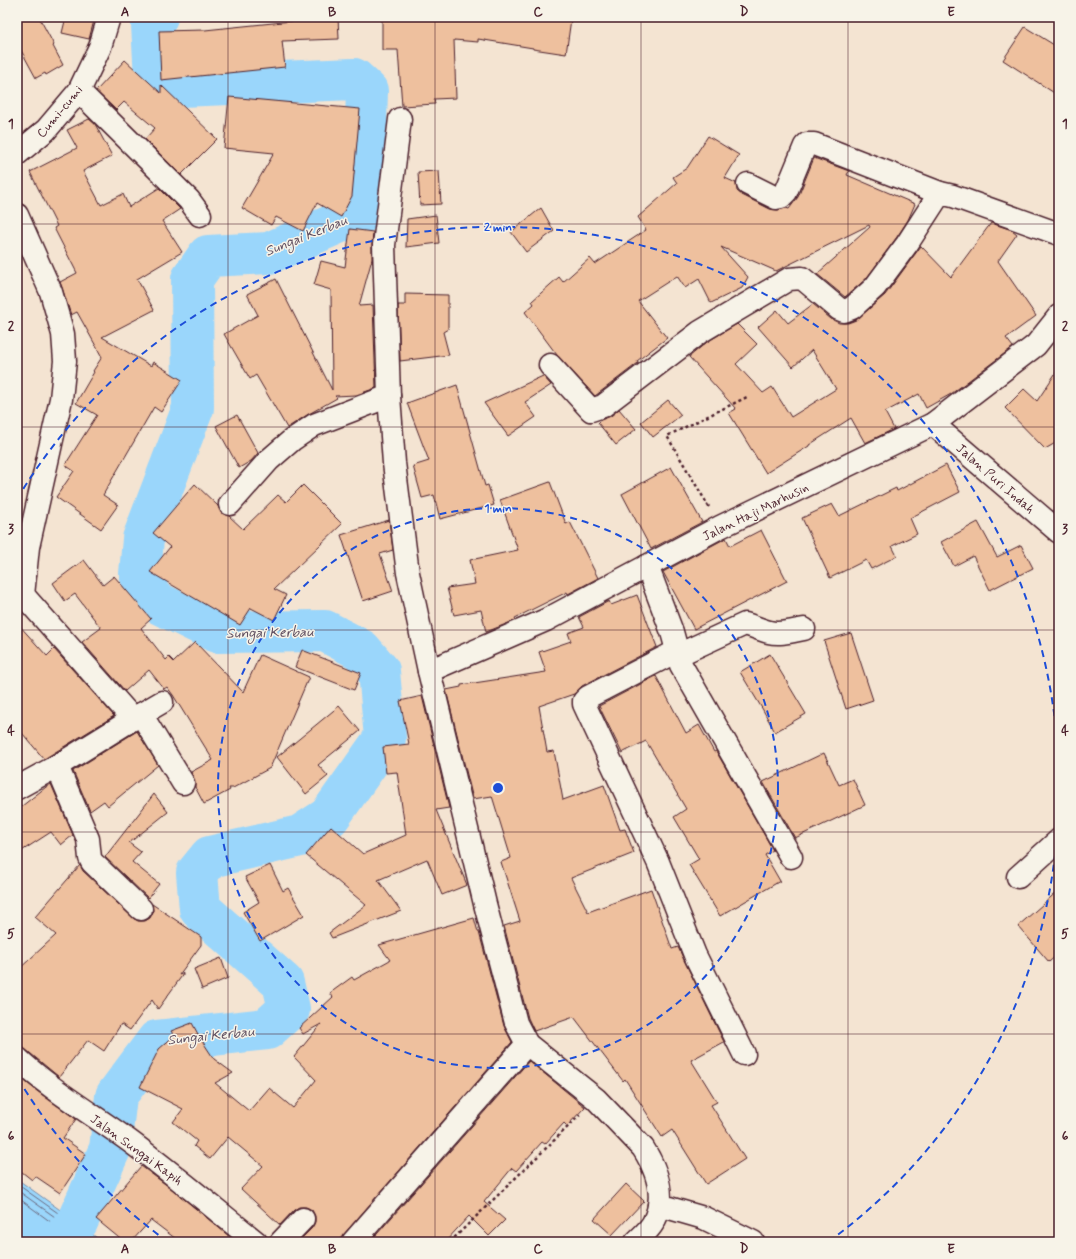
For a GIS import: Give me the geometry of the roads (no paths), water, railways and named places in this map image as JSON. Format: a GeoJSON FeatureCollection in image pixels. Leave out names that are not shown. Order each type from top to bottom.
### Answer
{"type":"FeatureCollection","features":[{"type":"Feature","properties":{"kind":"street","name":"Cumi-cumi"},"geometry":{"type":"LineString","coordinates":[[17,154],[46,130],[79,92],[100,47],[109,17]]}},
{"type":"Feature","properties":{"kind":"street"},"geometry":{"type":"LineString","coordinates":[[79,92],[189,200],[200,215]]}},
{"type":"Feature","properties":{"kind":"street"},"geometry":{"type":"LineString","coordinates":[[400,119],[384,245],[389,396],[394,463],[408,573],[429,671],[516,1023],[527,1044],[596,1099],[643,1148],[649,1158],[655,1171],[660,1189],[659,1205],[653,1223],[636,1242]]}},
{"type":"Feature","properties":{"kind":"street"},"geometry":{"type":"LineString","coordinates":[[748,184],[776,198],[781,197],[786,192],[805,146],[811,143],[940,193],[1059,234]]}},
{"type":"Feature","properties":{"kind":"street"},"geometry":{"type":"LineString","coordinates":[[550,365],[591,410],[593,410],[603,406],[700,332],[789,279],[802,278],[839,309],[844,311],[852,308],[875,287],[907,244],[940,193]]}},
{"type":"Feature","properties":{"kind":"street"},"geometry":{"type":"LineString","coordinates":[[17,215],[51,292],[63,334],[65,362],[62,399],[28,547],[20,592],[137,716],[183,782]]}},
{"type":"Feature","properties":{"kind":"street","name":"Jalan Haji Marhusin"},"geometry":{"type":"LineString","coordinates":[[429,671],[546,620],[720,527],[933,424],[1036,345],[1059,316]]}},
{"type":"Feature","properties":{"kind":"street"},"geometry":{"type":"LineString","coordinates":[[230,504],[269,460],[292,440],[314,425],[389,396]]}},
{"type":"Feature","properties":{"kind":"street","name":"Jalan Puri Indah"},"geometry":{"type":"LineString","coordinates":[[933,424],[1056,525]]}},
{"type":"Feature","properties":{"kind":"street"},"geometry":{"type":"LineString","coordinates":[[647,566],[672,632],[681,665],[792,857]]}},
{"type":"Feature","properties":{"kind":"street"},"geometry":{"type":"LineString","coordinates":[[744,1054],[695,955],[658,862],[584,704],[584,701],[588,697],[678,653],[745,624],[776,633],[804,629]]}},
{"type":"Feature","properties":{"kind":"street"},"geometry":{"type":"LineString","coordinates":[[17,788],[57,766],[162,702]]}},
{"type":"Feature","properties":{"kind":"street"},"geometry":{"type":"LineString","coordinates":[[57,766],[88,839],[90,858],[92,862],[141,909]]}},
{"type":"Feature","properties":{"kind":"street"},"geometry":{"type":"LineString","coordinates":[[1018,877],[1059,840]]}},
{"type":"Feature","properties":{"kind":"street"},"geometry":{"type":"LineString","coordinates":[[353,1242],[527,1044]]}},
{"type":"Feature","properties":{"kind":"street","name":"Jalan Sungai Kapih"},"geometry":{"type":"LineString","coordinates":[[17,1058],[29,1070],[79,1107],[131,1142],[256,1242]]}},
{"type":"Feature","properties":{"kind":"street"},"geometry":{"type":"LineString","coordinates":[[659,1205],[704,1218],[753,1242]]}},
{"type":"Feature","properties":{"kind":"street"},"geometry":{"type":"LineString","coordinates":[[281,1242],[303,1219]]}},
{"type":"Feature","properties":{"kind":"water"},"geometry":{"type":"Polygon","coordinates":[[[17,1179],[77,1222],[102,1242],[17,1242],[17,1179]]]}},
{"type":"Feature","properties":{"kind":"waterway","name":"Sungai Kerbau"},"geometry":{"type":"LineString","coordinates":[[60,1242],[77,1222],[110,1149],[116,1096],[157,1041],[267,1029],[289,1009],[283,983],[200,909],[197,873],[210,857],[300,836],[329,817],[385,738],[379,671],[361,650],[325,631],[217,632],[152,600],[140,574],[143,539],[193,408],[192,279],[208,256],[269,253],[363,212],[367,91],[354,79],[180,86],[155,78],[152,25],[157,17]]}}]}
